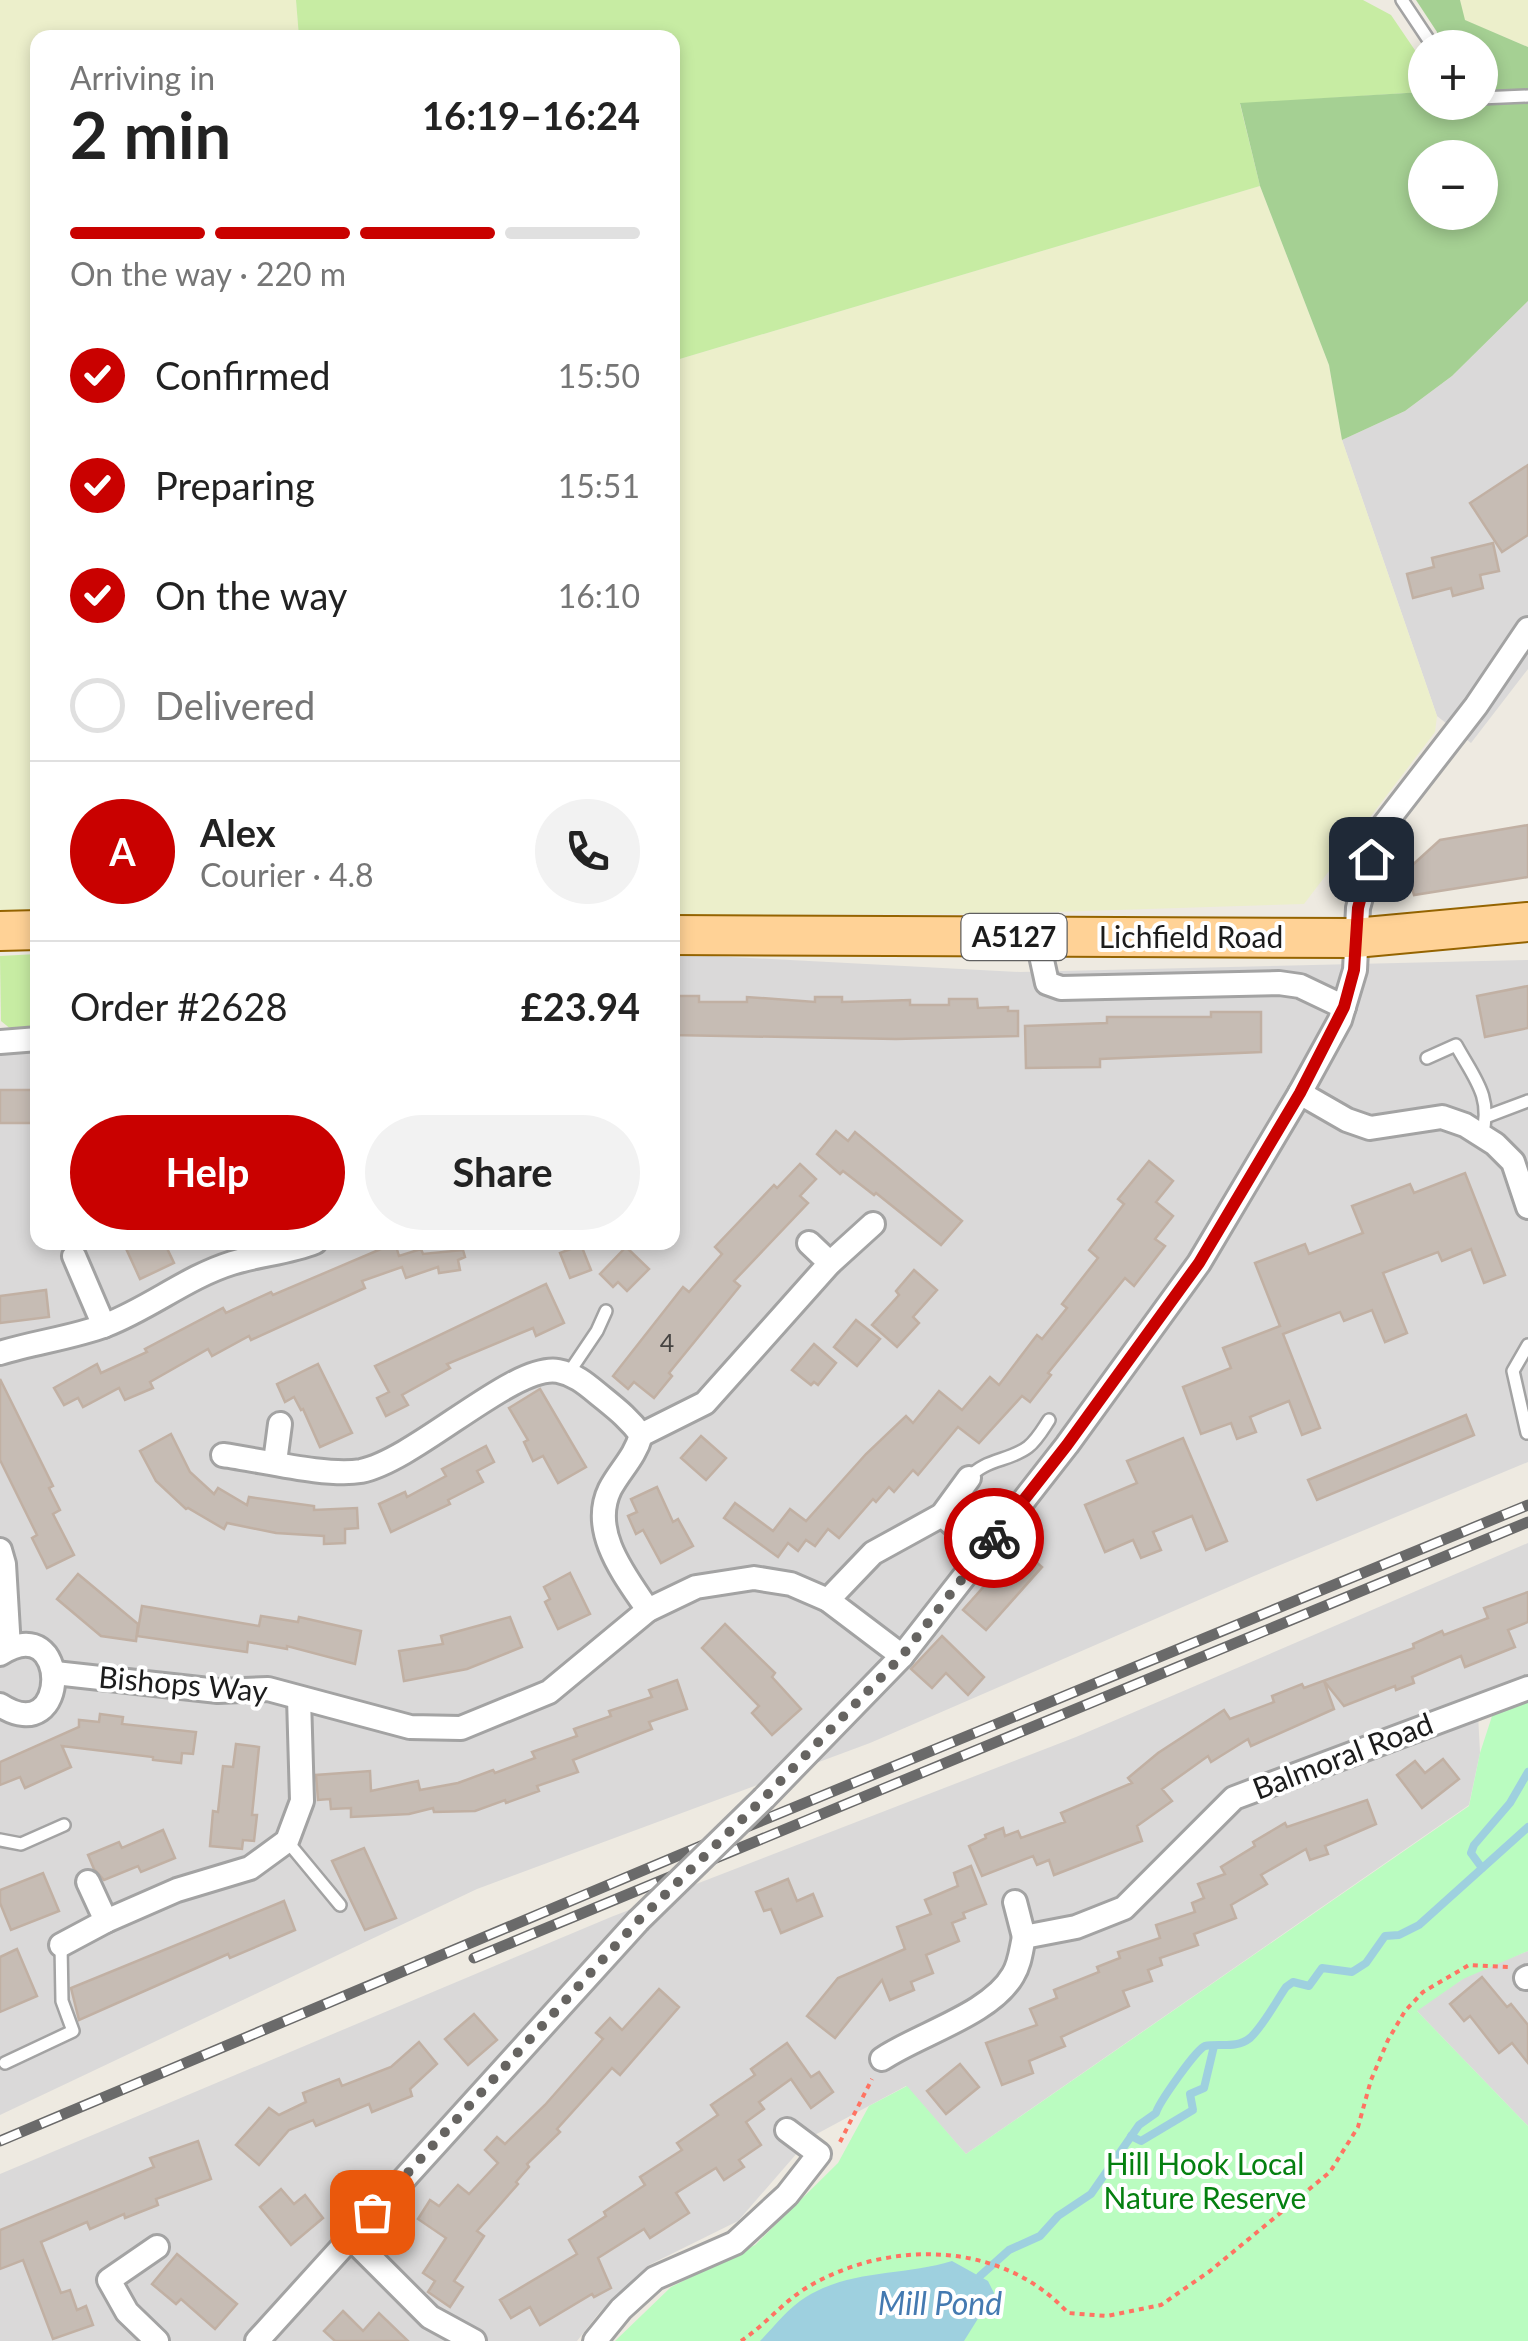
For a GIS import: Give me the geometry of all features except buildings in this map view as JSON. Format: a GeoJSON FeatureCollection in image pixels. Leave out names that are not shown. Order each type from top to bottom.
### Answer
{"type":"FeatureCollection","features":[{"type":"Feature","properties":{"kind":"main road","name":"Lichfield Road"},"geometry":{"type":"LineString","coordinates":[[680,935],[1355,938],[1528,922]]}},
{"type":"Feature","properties":{"kind":"main road"},"geometry":{"type":"LineString","coordinates":[[0,931],[30,930]]}},
{"type":"Feature","properties":{"kind":"street"},"geometry":{"type":"LineString","coordinates":[[256,2341],[638,1921],[902,1656],[1067,1445],[1199,1263],[1300,1093],[1344,1007],[1354,970],[1360,898],[1380,830],[1476,706],[1528,630]]}},
{"type":"Feature","properties":{"kind":"street"},"geometry":{"type":"LineString","coordinates":[[1037,938],[1047,984],[1061,988],[1279,983],[1300,986],[1344,1007]]}},
{"type":"Feature","properties":{"kind":"street"},"geometry":{"type":"LineString","coordinates":[[0,1042],[30,1039]]}},
{"type":"Feature","properties":{"kind":"street"},"geometry":{"type":"LineString","coordinates":[[1300,1093],[1347,1120],[1370,1128],[1442,1117],[1485,1126],[1513,1162],[1528,1208]]}},
{"type":"Feature","properties":{"kind":"street"},"geometry":{"type":"LineString","coordinates":[[648,1610],[613,1558],[605,1525],[608,1492],[637,1451],[642,1436],[706,1403],[830,1263],[873,1224]]}},
{"type":"Feature","properties":{"kind":"street"},"geometry":{"type":"LineString","coordinates":[[809,1243],[830,1263]]}},
{"type":"Feature","properties":{"kind":"street"},"geometry":{"type":"LineString","coordinates":[[0,1353],[104,1326],[156,1302],[196,1277],[234,1262],[295,1250]]}},
{"type":"Feature","properties":{"kind":"street"},"geometry":{"type":"LineString","coordinates":[[74,1256],[104,1326]]}},
{"type":"Feature","properties":{"kind":"street"},"geometry":{"type":"LineString","coordinates":[[223,1455],[335,1472],[361,1471],[392,1460],[525,1376],[555,1370],[576,1376],[631,1420],[642,1436]]}},
{"type":"Feature","properties":{"kind":"street"},"geometry":{"type":"LineString","coordinates":[[275,1462],[280,1424]]}},
{"type":"Feature","properties":{"kind":"street"},"geometry":{"type":"LineString","coordinates":[[828,1600],[873,1553],[942,1515],[970,1478]]}},
{"type":"Feature","properties":{"kind":"street"},"geometry":{"type":"LineString","coordinates":[[942,1515],[963,1532]]}},
{"type":"Feature","properties":{"kind":"street"},"geometry":{"type":"LineString","coordinates":[[0,1550],[4,1564],[5,1651],[22,1646],[37,1649],[48,1658],[56,1673],[52,1695],[38,1710],[18,1713],[0,1705]]}},
{"type":"Feature","properties":{"kind":"street","name":"Bishops Way"},"geometry":{"type":"LineString","coordinates":[[56,1673],[218,1691],[268,1689],[410,1727],[461,1728],[549,1692],[648,1610],[696,1587],[754,1578],[791,1584],[828,1600],[902,1656]]}},
{"type":"Feature","properties":{"kind":"street","name":"Balmoral Road"},"geometry":{"type":"LineString","coordinates":[[1024,1937],[1076,1927],[1124,1908],[1234,1798],[1528,1688]]}},
{"type":"Feature","properties":{"kind":"street"},"geometry":{"type":"LineString","coordinates":[[61,1945],[177,1890],[250,1868],[287,1841],[302,1801],[299,1698]]}},
{"type":"Feature","properties":{"kind":"street"},"geometry":{"type":"LineString","coordinates":[[88,1882],[106,1921]]}},
{"type":"Feature","properties":{"kind":"street"},"geometry":{"type":"LineString","coordinates":[[882,2060],[904,2044],[958,2019],[996,1994],[1012,1977],[1024,1937],[1015,1902]]}},
{"type":"Feature","properties":{"kind":"street"},"geometry":{"type":"LineString","coordinates":[[595,2341],[621,2309],[656,2278],[735,2243],[788,2195],[819,2154],[787,2130]]}},
{"type":"Feature","properties":{"kind":"street"},"geometry":{"type":"LineString","coordinates":[[350,2238],[430,2318],[474,2341]]}},
{"type":"Feature","properties":{"kind":"street"},"geometry":{"type":"LineString","coordinates":[[156,2248],[101,2272],[126,2312],[157,2341]]}},
{"type":"Feature","properties":{"kind":"lane"},"geometry":{"type":"LineString","coordinates":[[1402,0],[1422,30]]}},
{"type":"Feature","properties":{"kind":"lane"},"geometry":{"type":"LineString","coordinates":[[1498,97],[1528,96]]}},
{"type":"Feature","properties":{"kind":"lane"},"geometry":{"type":"LineString","coordinates":[[1427,1058],[1456,1046],[1485,1096],[1485,1126],[1528,1102]]}},
{"type":"Feature","properties":{"kind":"lane"},"geometry":{"type":"LineString","coordinates":[[568,1374],[606,1311]]}},
{"type":"Feature","properties":{"kind":"lane"},"geometry":{"type":"LineString","coordinates":[[1526,1433],[1512,1372],[1528,1345]]}},
{"type":"Feature","properties":{"kind":"lane"},"geometry":{"type":"LineString","coordinates":[[970,1478],[985,1464],[1031,1445],[1050,1420]]}},
{"type":"Feature","properties":{"kind":"lane"},"geometry":{"type":"LineString","coordinates":[[0,1840],[20,1844],[64,1825]]}},
{"type":"Feature","properties":{"kind":"lane"},"geometry":{"type":"LineString","coordinates":[[287,1841],[340,1905]]}},
{"type":"Feature","properties":{"kind":"lane"},"geometry":{"type":"LineString","coordinates":[[5,2064],[73,2031],[62,2001],[61,1945]]}},
{"type":"Feature","properties":{"kind":"path"},"geometry":{"type":"LineString","coordinates":[[740,2341],[806,2288],[851,2268],[920,2252],[987,2260],[1002,2266],[1053,2296],[1068,2313],[1107,2316],[1161,2304],[1210,2271],[1330,2172],[1358,2127],[1371,2080],[1388,2040],[1405,2011],[1423,1992],[1470,1965],[1502,1965],[1526,1972],[1527,1978]]}},
{"type":"Feature","properties":{"kind":"path"},"geometry":{"type":"LineString","coordinates":[[819,2154],[839,2145],[882,2060]]}},
{"type":"Feature","properties":{"kind":"shaded area"},"geometry":{"type":"Polygon","coordinates":[[[1528,301],[1528,669],[1471,743],[1437,716],[1342,440],[1405,411],[1452,376],[1528,301]]]}},
{"type":"Feature","properties":{"kind":"shaded area"},"geometry":{"type":"Polygon","coordinates":[[[680,954],[1020,972],[1528,960],[1528,1462],[870,1743],[477,1889],[0,2115],[0,1049],[30,1046],[30,1250],[680,1250],[680,954]]]}},
{"type":"Feature","properties":{"kind":"shaded area"},"geometry":{"type":"Polygon","coordinates":[[[1528,1543],[1528,1674],[1477,1694],[1480,1753],[1469,1805],[966,2154],[906,2086],[811,2137],[738,2221],[649,2265],[599,2313],[577,2341],[0,2341],[0,2174],[611,1917],[1076,1737],[1528,1543]]]}},
{"type":"Feature","properties":{"kind":"shaded area"},"geometry":{"type":"Polygon","coordinates":[[[1528,1951],[1528,2126],[1416,2010],[1470,1974],[1528,1951]]]}},
{"type":"Feature","properties":{"kind":"green space"},"geometry":{"type":"Polygon","coordinates":[[[0,0],[296,0],[298,30],[30,30],[30,915],[0,915],[0,0]]]}},
{"type":"Feature","properties":{"kind":"green space"},"geometry":{"type":"Polygon","coordinates":[[[296,0],[1363,0],[1391,15],[1408,40],[1408,93],[1240,104],[1260,186],[680,359],[680,30],[298,30],[296,0]]]}},
{"type":"Feature","properties":{"kind":"green space"},"geometry":{"type":"Polygon","coordinates":[[[1416,0],[1460,0],[1465,20],[1488,30],[1436,30],[1416,0]]]}},
{"type":"Feature","properties":{"kind":"green space"},"geometry":{"type":"Polygon","coordinates":[[[1460,0],[1528,0],[1528,47],[1498,34],[1498,30],[1464,20],[1460,0]]]}},
{"type":"Feature","properties":{"kind":"green space"},"geometry":{"type":"Polygon","coordinates":[[[1498,34],[1528,47],[1528,301],[1452,376],[1405,411],[1342,440],[1329,365],[1260,186],[1240,103],[1408,93],[1408,120],[1498,120],[1498,34]]]}},
{"type":"Feature","properties":{"kind":"green space"},"geometry":{"type":"Polygon","coordinates":[[[1260,186],[1329,365],[1342,440],[1437,716],[1435,732],[1304,904],[995,914],[680,915],[680,359],[1260,186]]]}},
{"type":"Feature","properties":{"kind":"green space"},"geometry":{"type":"Polygon","coordinates":[[[30,954],[30,1029],[12,1030],[1,1021],[0,956],[30,954]]]}},
{"type":"Feature","properties":{"kind":"green space","name":"Hill Hook Local Nature Reserve"},"geometry":{"type":"Polygon","coordinates":[[[1528,1698],[1528,1951],[1463,1979],[1417,2011],[1528,2126],[1528,2341],[615,2341],[671,2287],[755,2245],[838,2163],[869,2106],[907,2086],[966,2154],[1469,1806],[1494,1710],[1528,1698]]]}},
{"type":"Feature","properties":{"kind":"water","name":"Mill Pond"},"geometry":{"type":"Polygon","coordinates":[[[952,2261],[988,2281],[994,2293],[964,2341],[760,2341],[794,2306],[823,2288],[859,2277],[952,2261]]]}},
{"type":"Feature","properties":{"kind":"waterway"},"geometry":{"type":"LineString","coordinates":[[1482,1868],[1471,1853],[1474,1845],[1510,1803],[1528,1772]]}},
{"type":"Feature","properties":{"kind":"waterway"},"geometry":{"type":"LineString","coordinates":[[980,2276],[1009,2250],[1040,2236],[1058,2216],[1091,2194],[1139,2125],[1156,2113],[1201,2049],[1250,2038],[1293,1982],[1309,1986],[1322,1968],[1352,1972],[1366,1963],[1385,1936],[1399,1935],[1419,1925],[1528,1827]]}},
{"type":"Feature","properties":{"kind":"waterway"},"geometry":{"type":"LineString","coordinates":[[1131,2136],[1141,2141],[1193,2110],[1190,2094],[1204,2088],[1214,2046]]}},
{"type":"Feature","properties":{"kind":"railway"},"geometry":{"type":"LineString","coordinates":[[0,2141],[727,1835],[1528,1505]]}},
{"type":"Feature","properties":{"kind":"railway"},"geometry":{"type":"LineString","coordinates":[[474,1958],[1528,1522]]}},
{"type":"Feature","properties":{"kind":"way so far"},"geometry":{"type":"LineString","coordinates":[[372,2212],[638,1921],[902,1656],[994,1538]]}},
{"type":"Feature","properties":{"kind":"route"},"geometry":{"type":"LineString","coordinates":[[994,1538],[1199,1263],[1300,1093],[1344,1007],[1354,970],[1358,908],[1371,859]]}}]}
